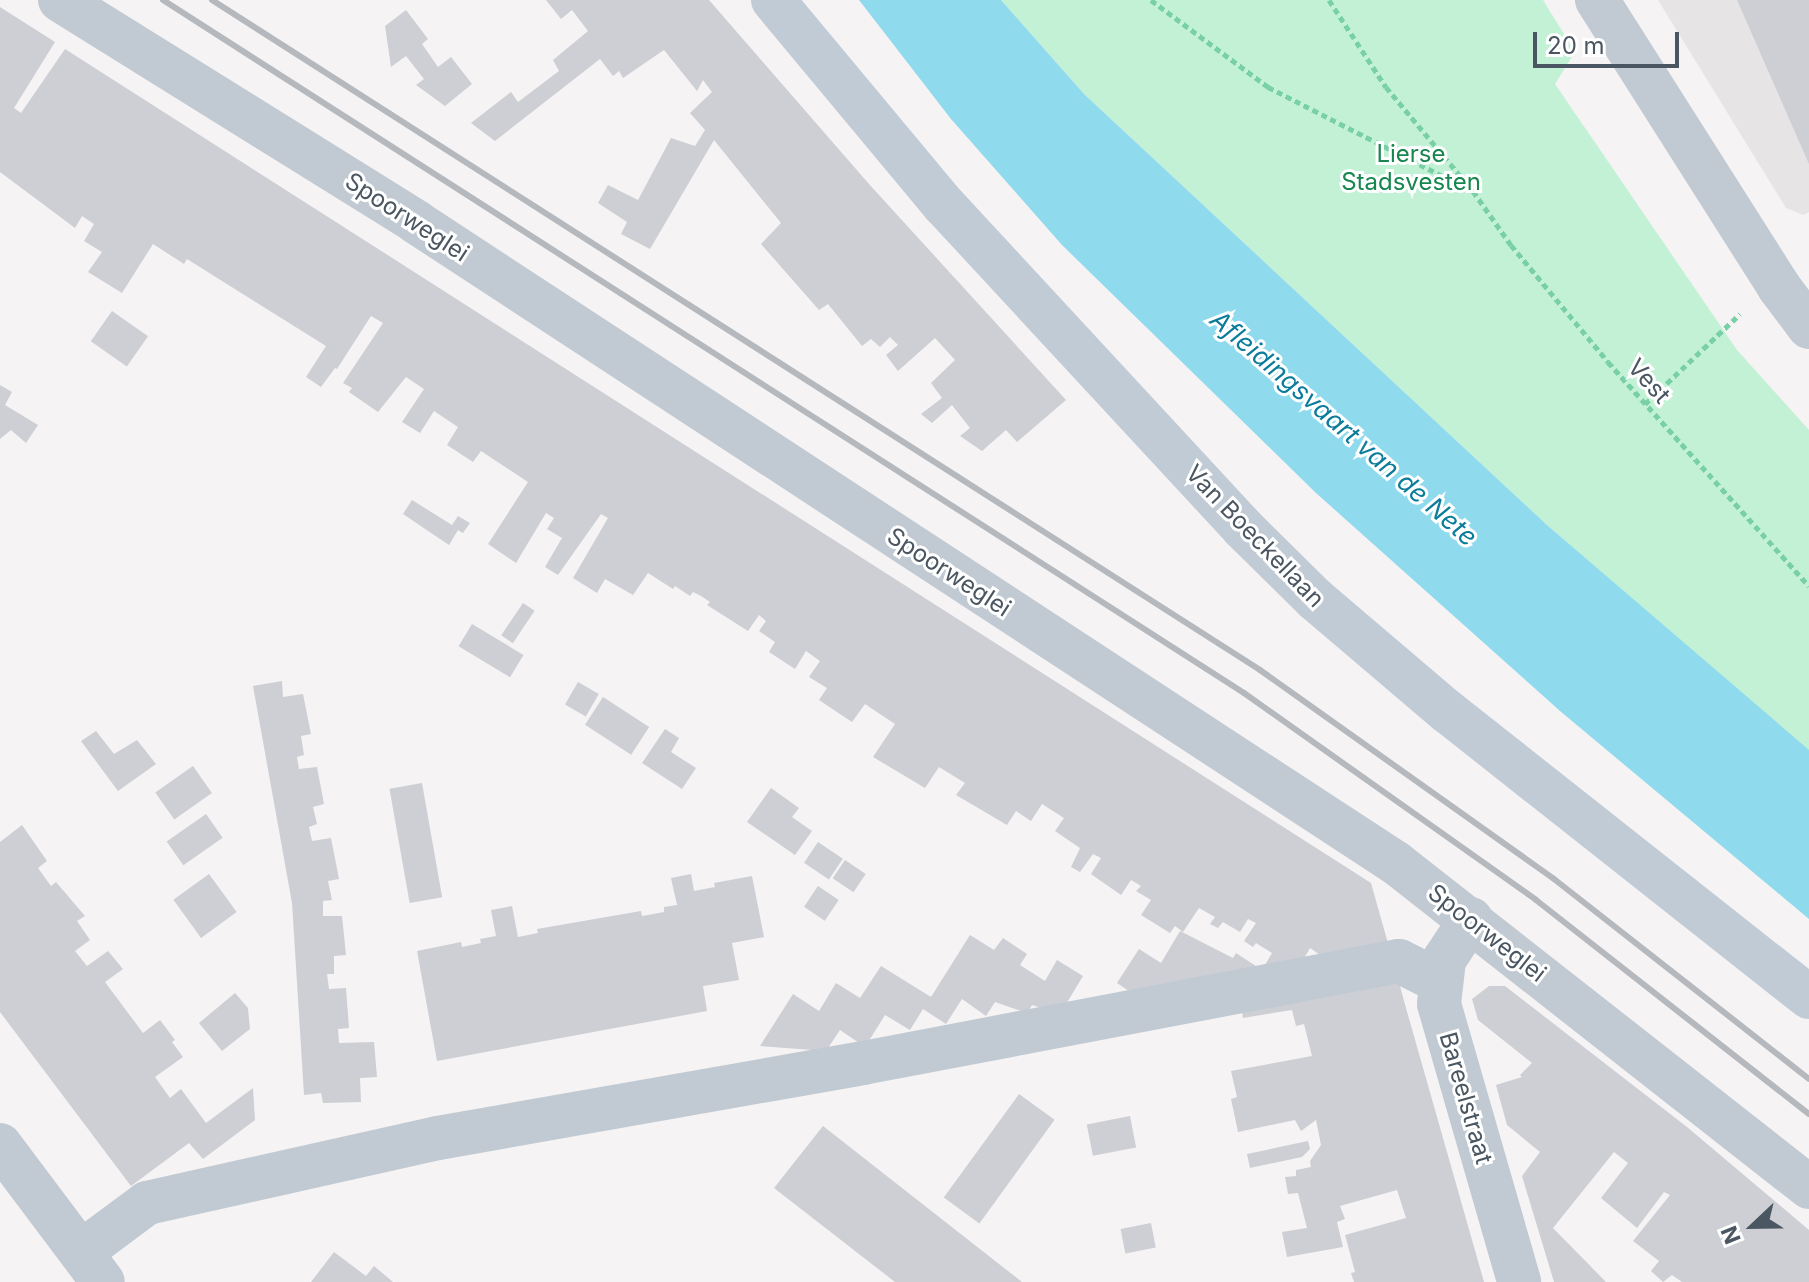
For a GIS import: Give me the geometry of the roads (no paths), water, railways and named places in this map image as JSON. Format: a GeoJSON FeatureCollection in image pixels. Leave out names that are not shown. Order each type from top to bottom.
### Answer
{"type":"FeatureCollection","features":[{"type":"Feature","properties":{"kind":"street","name":"Spoorweglei"},"geometry":{"type":"LineString","coordinates":[[60,0],[416,222],[1383,855],[1471,919],[1809,1187]]}},
{"type":"Feature","properties":{"kind":"street","name":"Van Boeckellaan"},"geometry":{"type":"LineString","coordinates":[[773,0],[944,205],[1242,527],[1315,599],[1412,683],[1809,997]]}},
{"type":"Feature","properties":{"kind":"street"},"geometry":{"type":"LineString","coordinates":[[1597,0],[1793,275],[1809,327]]}},
{"type":"Feature","properties":{"kind":"street","name":"Bareelstraat"},"geometry":{"type":"LineString","coordinates":[[1471,919],[1444,960],[1439,1004],[1519,1282]]}},
{"type":"Feature","properties":{"kind":"street"},"geometry":{"type":"LineString","coordinates":[[0,1145],[92,1267],[147,1203],[438,1138],[863,1063],[1399,961],[1441,982]]}},
{"type":"Feature","properties":{"kind":"water","name":"Afleidingsvaart van de Nete"},"geometry":{"type":"Polygon","coordinates":[[[859,0],[1001,0],[1084,94],[1547,525],[1809,750],[1809,919],[1560,711],[1316,493],[1062,245],[951,119],[859,0]]]}},
{"type":"Feature","properties":{"kind":"railway"},"geometry":{"type":"LineString","coordinates":[[163,0],[1244,693],[1536,900],[1809,1114]]}},
{"type":"Feature","properties":{"kind":"railway"},"geometry":{"type":"LineString","coordinates":[[212,0],[1260,670],[1554,879],[1809,1079]]}},
{"type":"Feature","properties":{"kind":"park label","name":"Lierse Stadsvesten"},"geometry":{"type":"Point","coordinates":[1411,168]}}]}
